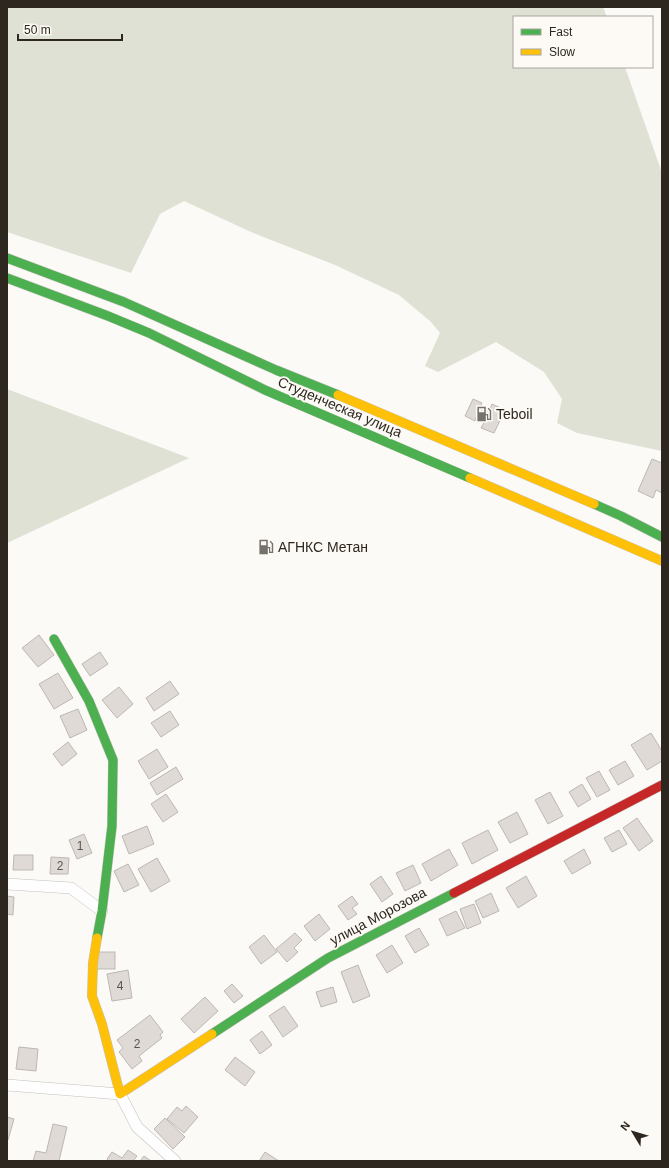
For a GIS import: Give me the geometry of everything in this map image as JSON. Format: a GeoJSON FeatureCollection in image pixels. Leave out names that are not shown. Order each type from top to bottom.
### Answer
{"type":"FeatureCollection","features":[{"type":"Feature","properties":{"kind":"main road","name":"Студенческая улица"},"geometry":{"type":"LineString","coordinates":[[7,258],[124,302],[276,370],[421,430],[621,516],[662,537]]}},
{"type":"Feature","properties":{"kind":"main road","name":"Студенческая улица"},"geometry":{"type":"LineString","coordinates":[[7,278],[135,327],[265,390],[662,561]]}},
{"type":"Feature","properties":{"kind":"main road"},"geometry":{"type":"LineString","coordinates":[[54,639],[89,701],[113,760],[112,826],[102,911],[93,963],[92,996],[102,1024],[120,1094]]}},
{"type":"Feature","properties":{"kind":"main road","name":"улица Морозова"},"geometry":{"type":"LineString","coordinates":[[120,1094],[328,958],[662,785]]}},
{"type":"Feature","properties":{"kind":"street"},"geometry":{"type":"LineString","coordinates":[[7,884],[71,888],[102,911]]}},
{"type":"Feature","properties":{"kind":"street"},"geometry":{"type":"LineString","coordinates":[[7,1085],[120,1094],[137,1127],[175,1161]]}},
{"type":"Feature","properties":{"kind":"shaded area"},"geometry":{"type":"Polygon","coordinates":[[[7,7],[603,7],[607,16],[513,16],[513,68],[625,68],[662,173],[662,451],[577,433],[557,423],[562,399],[544,372],[496,342],[438,372],[425,366],[440,333],[431,322],[399,295],[335,265],[251,232],[184,201],[160,214],[131,273],[7,232],[7,7]]]}},
{"type":"Feature","properties":{"kind":"shaded area"},"geometry":{"type":"Polygon","coordinates":[[[7,389],[189,458],[7,543],[7,389]]]}},
{"type":"Feature","properties":{"kind":"building","name":"Teboil"},"geometry":{"type":"Polygon","coordinates":[[[473,399],[482,403],[480,407],[489,411],[492,404],[505,410],[494,433],[481,428],[485,421],[476,417],[475,421],[465,416],[473,399]]]}},
{"type":"Feature","properties":{"kind":"building"},"geometry":{"type":"Polygon","coordinates":[[[652,459],[662,463],[662,493],[656,490],[653,498],[638,491],[652,459]]]}},
{"type":"Feature","properties":{"kind":"building"},"geometry":{"type":"Polygon","coordinates":[[[39,635],[54,655],[38,667],[22,648],[39,635]]]}},
{"type":"Feature","properties":{"kind":"building"},"geometry":{"type":"Polygon","coordinates":[[[100,652],[108,664],[90,676],[82,664],[100,652]]]}},
{"type":"Feature","properties":{"kind":"building"},"geometry":{"type":"Polygon","coordinates":[[[58,673],[73,698],[54,709],[39,684],[58,673]]]}},
{"type":"Feature","properties":{"kind":"building"},"geometry":{"type":"Polygon","coordinates":[[[170,681],[179,694],[154,711],[146,698],[170,681]]]}},
{"type":"Feature","properties":{"kind":"building"},"geometry":{"type":"Polygon","coordinates":[[[119,687],[133,704],[117,718],[102,700],[119,687]]]}},
{"type":"Feature","properties":{"kind":"building"},"geometry":{"type":"Polygon","coordinates":[[[78,709],[87,730],[70,738],[60,716],[78,709]]]}},
{"type":"Feature","properties":{"kind":"building"},"geometry":{"type":"Polygon","coordinates":[[[170,711],[179,725],[161,737],[151,723],[170,711]]]}},
{"type":"Feature","properties":{"kind":"building"},"geometry":{"type":"Polygon","coordinates":[[[651,733],[662,751],[662,761],[647,770],[631,745],[651,733]]]}},
{"type":"Feature","properties":{"kind":"building"},"geometry":{"type":"Polygon","coordinates":[[[68,742],[77,754],[62,766],[53,754],[68,742]]]}},
{"type":"Feature","properties":{"kind":"building"},"geometry":{"type":"Polygon","coordinates":[[[157,749],[168,767],[149,779],[138,761],[157,749]]]}},
{"type":"Feature","properties":{"kind":"building"},"geometry":{"type":"Polygon","coordinates":[[[625,761],[634,776],[618,785],[609,770],[625,761]]]}},
{"type":"Feature","properties":{"kind":"building"},"geometry":{"type":"Polygon","coordinates":[[[176,767],[183,779],[157,795],[150,783],[176,767]]]}},
{"type":"Feature","properties":{"kind":"building"},"geometry":{"type":"Polygon","coordinates":[[[599,771],[610,790],[597,797],[586,778],[599,771]]]}},
{"type":"Feature","properties":{"kind":"building"},"geometry":{"type":"Polygon","coordinates":[[[582,784],[591,799],[578,807],[569,792],[582,784]]]}},
{"type":"Feature","properties":{"kind":"building"},"geometry":{"type":"Polygon","coordinates":[[[550,792],[563,816],[548,824],[535,800],[550,792]]]}},
{"type":"Feature","properties":{"kind":"building"},"geometry":{"type":"Polygon","coordinates":[[[166,794],[178,812],[163,822],[151,804],[166,794]]]}},
{"type":"Feature","properties":{"kind":"building"},"geometry":{"type":"Polygon","coordinates":[[[517,812],[528,834],[510,843],[498,822],[517,812]]]}},
{"type":"Feature","properties":{"kind":"building"},"geometry":{"type":"Polygon","coordinates":[[[637,818],[653,841],[639,851],[623,828],[637,818]]]}},
{"type":"Feature","properties":{"kind":"building"},"geometry":{"type":"Polygon","coordinates":[[[147,826],[154,844],[129,854],[122,836],[147,826]]]}},
{"type":"Feature","properties":{"kind":"building"},"geometry":{"type":"Polygon","coordinates":[[[488,830],[498,850],[472,864],[462,843],[488,830]]]}},
{"type":"Feature","properties":{"kind":"building"},"geometry":{"type":"Polygon","coordinates":[[[619,830],[627,844],[612,852],[604,838],[619,830]]]}},
{"type":"Feature","properties":{"kind":"building"},"geometry":{"type":"Polygon","coordinates":[[[84,834],[92,853],[77,859],[69,840],[84,834]]]}},
{"type":"Feature","properties":{"kind":"building"},"geometry":{"type":"Polygon","coordinates":[[[449,849],[458,865],[431,881],[422,864],[449,849]]]}},
{"type":"Feature","properties":{"kind":"building"},"geometry":{"type":"Polygon","coordinates":[[[584,849],[591,863],[572,874],[564,861],[584,849]]]}},
{"type":"Feature","properties":{"kind":"building"},"geometry":{"type":"Polygon","coordinates":[[[14,855],[33,855],[33,870],[13,870],[14,855]]]}},
{"type":"Feature","properties":{"kind":"building"},"geometry":{"type":"Polygon","coordinates":[[[51,857],[69,858],[68,874],[50,874],[51,857]]]}},
{"type":"Feature","properties":{"kind":"building"},"geometry":{"type":"Polygon","coordinates":[[[157,858],[170,881],[151,892],[138,869],[157,858]]]}},
{"type":"Feature","properties":{"kind":"building"},"geometry":{"type":"Polygon","coordinates":[[[128,864],[139,885],[124,892],[114,871],[128,864]]]}},
{"type":"Feature","properties":{"kind":"building"},"geometry":{"type":"Polygon","coordinates":[[[413,865],[421,883],[405,891],[396,873],[413,865]]]}},
{"type":"Feature","properties":{"kind":"building"},"geometry":{"type":"Polygon","coordinates":[[[381,876],[393,894],[382,902],[370,884],[381,876]]]}},
{"type":"Feature","properties":{"kind":"building"},"geometry":{"type":"Polygon","coordinates":[[[526,876],[537,896],[518,908],[506,888],[526,876]]]}},
{"type":"Feature","properties":{"kind":"building"},"geometry":{"type":"Polygon","coordinates":[[[491,893],[499,911],[483,918],[475,901],[491,893]]]}},
{"type":"Feature","properties":{"kind":"building"},"geometry":{"type":"Polygon","coordinates":[[[7,896],[14,897],[13,915],[7,914],[7,896]]]}},
{"type":"Feature","properties":{"kind":"building"},"geometry":{"type":"Polygon","coordinates":[[[352,896],[358,904],[352,908],[357,914],[348,920],[338,906],[352,896]]]}},
{"type":"Feature","properties":{"kind":"building"},"geometry":{"type":"Polygon","coordinates":[[[474,904],[481,923],[467,929],[460,909],[474,904]]]}},
{"type":"Feature","properties":{"kind":"building"},"geometry":{"type":"Polygon","coordinates":[[[456,911],[465,928],[447,936],[439,919],[456,911]]]}},
{"type":"Feature","properties":{"kind":"building"},"geometry":{"type":"Polygon","coordinates":[[[319,914],[330,929],[315,941],[304,926],[319,914]]]}},
{"type":"Feature","properties":{"kind":"building"},"geometry":{"type":"Polygon","coordinates":[[[419,928],[429,945],[415,953],[405,936],[419,928]]]}},
{"type":"Feature","properties":{"kind":"building"},"geometry":{"type":"Polygon","coordinates":[[[295,933],[302,940],[294,948],[298,952],[287,962],[276,949],[295,933]]]}},
{"type":"Feature","properties":{"kind":"building"},"geometry":{"type":"Polygon","coordinates":[[[264,935],[277,952],[261,964],[249,947],[264,935]]]}},
{"type":"Feature","properties":{"kind":"building"},"geometry":{"type":"Polygon","coordinates":[[[392,945],[403,963],[387,973],[376,955],[392,945]]]}},
{"type":"Feature","properties":{"kind":"building"},"geometry":{"type":"Polygon","coordinates":[[[97,952],[115,952],[115,969],[97,969],[97,952]]]}},
{"type":"Feature","properties":{"kind":"building"},"geometry":{"type":"Polygon","coordinates":[[[358,965],[370,996],[353,1003],[341,972],[358,965]]]}},
{"type":"Feature","properties":{"kind":"building"},"geometry":{"type":"Polygon","coordinates":[[[128,970],[132,998],[112,1001],[107,974],[128,970]]]}},
{"type":"Feature","properties":{"kind":"building"},"geometry":{"type":"Polygon","coordinates":[[[232,984],[243,996],[234,1003],[224,991],[232,984]]]}},
{"type":"Feature","properties":{"kind":"building"},"geometry":{"type":"Polygon","coordinates":[[[333,987],[337,1002],[321,1007],[316,992],[333,987]]]}},
{"type":"Feature","properties":{"kind":"building"},"geometry":{"type":"Polygon","coordinates":[[[205,997],[218,1011],[194,1033],[181,1019],[205,997]]]}},
{"type":"Feature","properties":{"kind":"building"},"geometry":{"type":"Polygon","coordinates":[[[284,1006],[298,1026],[283,1037],[269,1016],[284,1006]]]}},
{"type":"Feature","properties":{"kind":"building"},"geometry":{"type":"Polygon","coordinates":[[[150,1015],[163,1032],[160,1035],[162,1038],[139,1056],[142,1061],[132,1069],[119,1052],[123,1048],[117,1040],[150,1015]]]}},
{"type":"Feature","properties":{"kind":"building"},"geometry":{"type":"Polygon","coordinates":[[[262,1031],[272,1045],[260,1054],[250,1040],[262,1031]]]}},
{"type":"Feature","properties":{"kind":"building"},"geometry":{"type":"Polygon","coordinates":[[[19,1047],[38,1049],[36,1071],[16,1069],[19,1047]]]}},
{"type":"Feature","properties":{"kind":"building"},"geometry":{"type":"Polygon","coordinates":[[[235,1057],[255,1072],[245,1086],[225,1070],[235,1057]]]}},
{"type":"Feature","properties":{"kind":"building"},"geometry":{"type":"Polygon","coordinates":[[[186,1106],[198,1117],[184,1133],[167,1119],[177,1107],[182,1111],[186,1106]]]}},
{"type":"Feature","properties":{"kind":"building"},"geometry":{"type":"Polygon","coordinates":[[[7,1117],[14,1119],[8,1140],[7,1140],[7,1117]]]}},
{"type":"Feature","properties":{"kind":"building"},"geometry":{"type":"Polygon","coordinates":[[[165,1118],[185,1137],[173,1149],[154,1129],[165,1118]]]}},
{"type":"Feature","properties":{"kind":"building"},"geometry":{"type":"Polygon","coordinates":[[[53,1124],[67,1127],[59,1161],[33,1161],[36,1151],[46,1153],[53,1124]]]}},
{"type":"Feature","properties":{"kind":"building"},"geometry":{"type":"Polygon","coordinates":[[[128,1150],[137,1156],[133,1161],[109,1161],[107,1159],[112,1152],[122,1158],[128,1150]]]}},
{"type":"Feature","properties":{"kind":"building"},"geometry":{"type":"Polygon","coordinates":[[[265,1152],[279,1161],[259,1161],[265,1152]]]}},
{"type":"Feature","properties":{"kind":"building"},"geometry":{"type":"Polygon","coordinates":[[[144,1156],[151,1161],[140,1161],[144,1156]]]}},
{"type":"Feature","properties":{"kind":"traffic: fast"},"geometry":{"type":"LineString","coordinates":[[7,258],[124,302],[276,370],[338,395]]}},
{"type":"Feature","properties":{"kind":"traffic: fast"},"geometry":{"type":"LineString","coordinates":[[7,278],[149,333],[265,390],[470,478]]}},
{"type":"Feature","properties":{"kind":"traffic: fast"},"geometry":{"type":"LineString","coordinates":[[594,504],[662,537]]}},
{"type":"Feature","properties":{"kind":"traffic: fast"},"geometry":{"type":"LineString","coordinates":[[54,639],[89,701],[113,760],[112,826],[102,911],[97,938]]}},
{"type":"Feature","properties":{"kind":"traffic: fast"},"geometry":{"type":"LineString","coordinates":[[212,1034],[328,958],[454,893]]}},
{"type":"Feature","properties":{"kind":"traffic: slow"},"geometry":{"type":"LineString","coordinates":[[338,395],[594,504]]}},
{"type":"Feature","properties":{"kind":"traffic: slow"},"geometry":{"type":"LineString","coordinates":[[470,478],[662,561]]}},
{"type":"Feature","properties":{"kind":"traffic: slow"},"geometry":{"type":"LineString","coordinates":[[97,938],[93,963],[92,996],[102,1024],[120,1094],[212,1034]]}},
{"type":"Feature","properties":{"kind":"traffic: jam"},"geometry":{"type":"LineString","coordinates":[[454,893],[662,785]]}},
{"type":"Feature","properties":{"kind":"place","name":"Teboil"},"geometry":{"type":"Point","coordinates":[484,414]}},
{"type":"Feature","properties":{"kind":"place","name":"АГНКС Метан"},"geometry":{"type":"Point","coordinates":[266,547]}}]}
